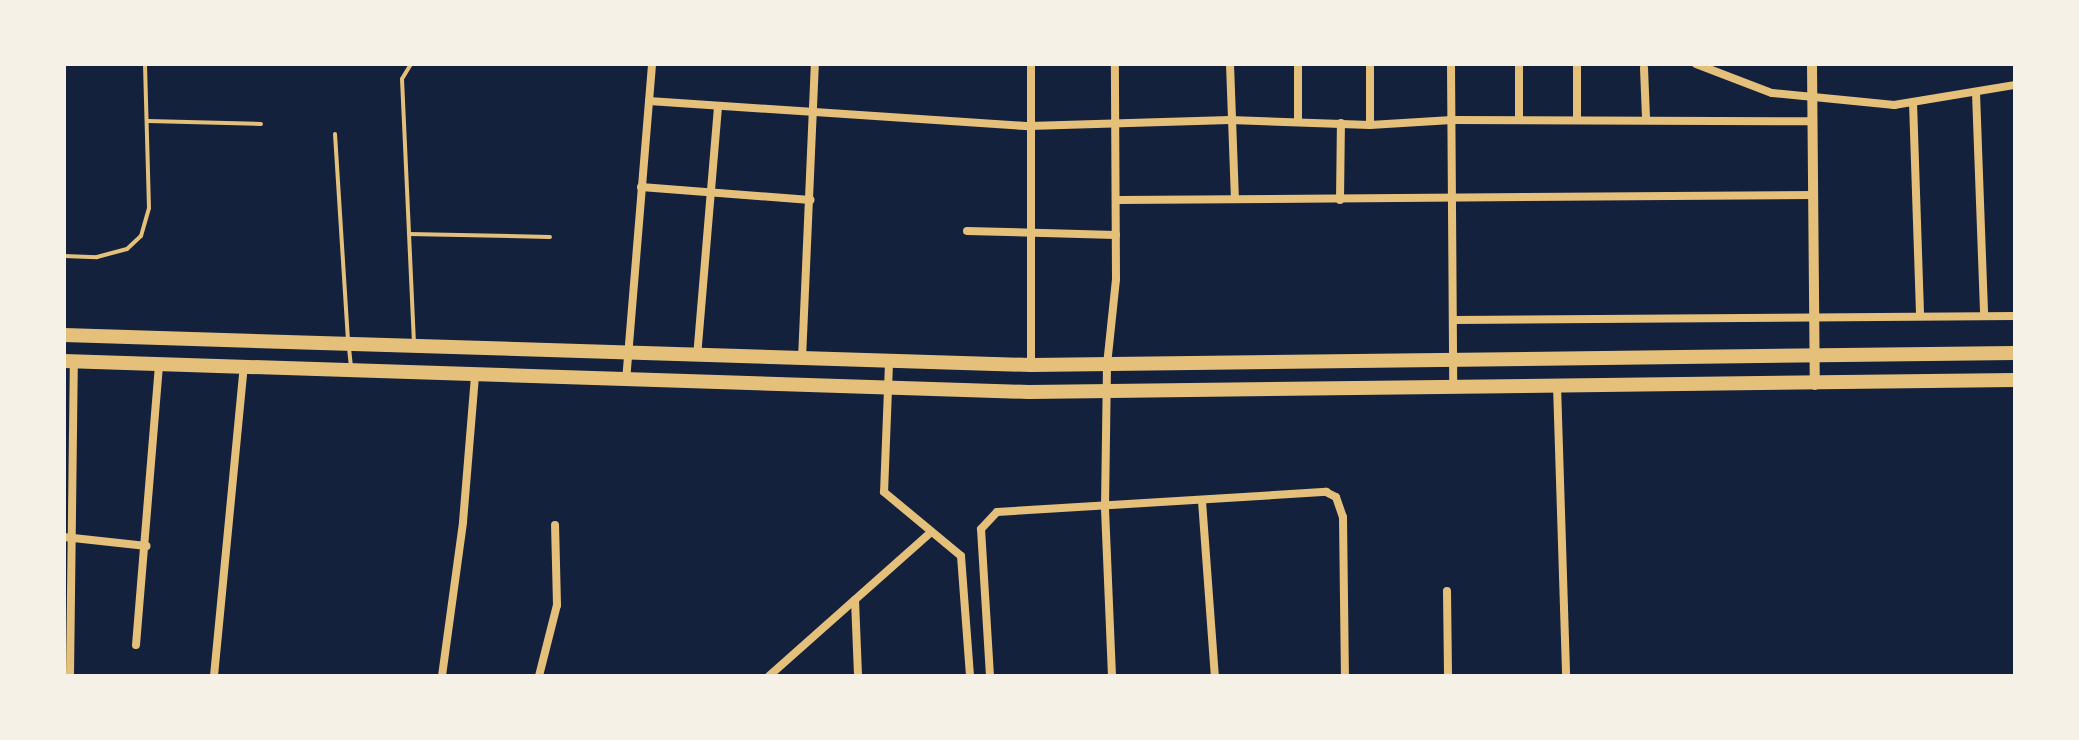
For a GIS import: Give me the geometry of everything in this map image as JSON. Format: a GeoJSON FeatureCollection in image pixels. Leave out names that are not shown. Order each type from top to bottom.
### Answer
{"type":"FeatureCollection","features":[{"type":"Feature","properties":{"kind":"main road"},"geometry":{"type":"LineString","coordinates":[[64,335],[629,355],[1031,365],[2015,353]]}},
{"type":"Feature","properties":{"kind":"main road"},"geometry":{"type":"LineString","coordinates":[[69,361],[888,390],[1106,392],[1453,385],[1815,385],[2015,380]]}},
{"type":"Feature","properties":{"kind":"street"},"geometry":{"type":"LineString","coordinates":[[626,381],[652,64]]}},
{"type":"Feature","properties":{"kind":"street"},"geometry":{"type":"LineString","coordinates":[[802,360],[815,64]]}},
{"type":"Feature","properties":{"kind":"street"},"geometry":{"type":"LineString","coordinates":[[1031,64],[1031,365]]}},
{"type":"Feature","properties":{"kind":"street"},"geometry":{"type":"LineString","coordinates":[[1112,676],[1105,508],[1107,365],[1117,200],[1115,64]]}},
{"type":"Feature","properties":{"kind":"street"},"geometry":{"type":"LineString","coordinates":[[1230,64],[1235,199]]}},
{"type":"Feature","properties":{"kind":"street"},"geometry":{"type":"LineString","coordinates":[[1298,64],[1298,121]]}},
{"type":"Feature","properties":{"kind":"street"},"geometry":{"type":"LineString","coordinates":[[1370,64],[1370,125]]}},
{"type":"Feature","properties":{"kind":"street"},"geometry":{"type":"LineString","coordinates":[[1451,64],[1453,385]]}},
{"type":"Feature","properties":{"kind":"street"},"geometry":{"type":"LineString","coordinates":[[1519,64],[1519,119]]}},
{"type":"Feature","properties":{"kind":"street"},"geometry":{"type":"LineString","coordinates":[[1696,64],[1772,93],[1813,96],[1913,102],[2015,85]]}},
{"type":"Feature","properties":{"kind":"street"},"geometry":{"type":"LineString","coordinates":[[1812,64],[1815,385]]}},
{"type":"Feature","properties":{"kind":"street"},"geometry":{"type":"LineString","coordinates":[[1577,65],[1577,119]]}},
{"type":"Feature","properties":{"kind":"street"},"geometry":{"type":"LineString","coordinates":[[1644,68],[1646,118]]}},
{"type":"Feature","properties":{"kind":"street"},"geometry":{"type":"LineString","coordinates":[[1976,93],[1984,316]]}},
{"type":"Feature","properties":{"kind":"street"},"geometry":{"type":"LineString","coordinates":[[649,101],[1029,126],[1115,121],[1230,120],[1370,125],[1519,119],[1813,121]]}},
{"type":"Feature","properties":{"kind":"street"},"geometry":{"type":"LineString","coordinates":[[1913,102],[1920,316]]}},
{"type":"Feature","properties":{"kind":"street"},"geometry":{"type":"LineString","coordinates":[[697,357],[708,190],[718,107]]}},
{"type":"Feature","properties":{"kind":"street"},"geometry":{"type":"LineString","coordinates":[[1340,200],[1341,123]]}},
{"type":"Feature","properties":{"kind":"street"},"geometry":{"type":"LineString","coordinates":[[641,187],[811,200]]}},
{"type":"Feature","properties":{"kind":"street"},"geometry":{"type":"LineString","coordinates":[[1117,200],[1813,195]]}},
{"type":"Feature","properties":{"kind":"street"},"geometry":{"type":"LineString","coordinates":[[967,231],[1116,235]]}},
{"type":"Feature","properties":{"kind":"street"},"geometry":{"type":"LineString","coordinates":[[1454,320],[2015,316]]}},
{"type":"Feature","properties":{"kind":"street"},"geometry":{"type":"LineString","coordinates":[[69,361],[70,676]]}},
{"type":"Feature","properties":{"kind":"street"},"geometry":{"type":"LineString","coordinates":[[136,645],[147,546],[159,362]]}},
{"type":"Feature","properties":{"kind":"street"},"geometry":{"type":"LineString","coordinates":[[889,363],[884,492],[930,533],[953,546],[964,562],[970,676]]}},
{"type":"Feature","properties":{"kind":"street"},"geometry":{"type":"LineString","coordinates":[[214,676],[244,366]]}},
{"type":"Feature","properties":{"kind":"street"},"geometry":{"type":"LineString","coordinates":[[442,676],[463,522],[475,375]]}},
{"type":"Feature","properties":{"kind":"street"},"geometry":{"type":"LineString","coordinates":[[1557,385],[1566,676]]}},
{"type":"Feature","properties":{"kind":"street"},"geometry":{"type":"LineString","coordinates":[[990,676],[981,529],[986,518],[997,512],[1105,508],[1326,492],[1336,497],[1343,517],[1345,676]]}},
{"type":"Feature","properties":{"kind":"street"},"geometry":{"type":"LineString","coordinates":[[1202,501],[1215,676]]}},
{"type":"Feature","properties":{"kind":"street"},"geometry":{"type":"LineString","coordinates":[[539,676],[557,605],[555,525]]}},
{"type":"Feature","properties":{"kind":"street"},"geometry":{"type":"LineString","coordinates":[[769,676],[930,533]]}},
{"type":"Feature","properties":{"kind":"street"},"geometry":{"type":"LineString","coordinates":[[68,537],[147,546]]}},
{"type":"Feature","properties":{"kind":"street"},"geometry":{"type":"LineString","coordinates":[[1447,591],[1448,676]]}},
{"type":"Feature","properties":{"kind":"street"},"geometry":{"type":"LineString","coordinates":[[855,600],[858,676]]}},
{"type":"Feature","properties":{"kind":"lane"},"geometry":{"type":"LineString","coordinates":[[64,256],[112,253],[127,249],[141,236],[149,208],[145,64]]}},
{"type":"Feature","properties":{"kind":"lane"},"geometry":{"type":"LineString","coordinates":[[411,64],[402,79],[414,347]]}},
{"type":"Feature","properties":{"kind":"lane"},"geometry":{"type":"LineString","coordinates":[[147,121],[261,124]]}},
{"type":"Feature","properties":{"kind":"lane"},"geometry":{"type":"LineString","coordinates":[[335,134],[351,370]]}},
{"type":"Feature","properties":{"kind":"lane"},"geometry":{"type":"LineString","coordinates":[[409,234],[550,237]]}}]}
